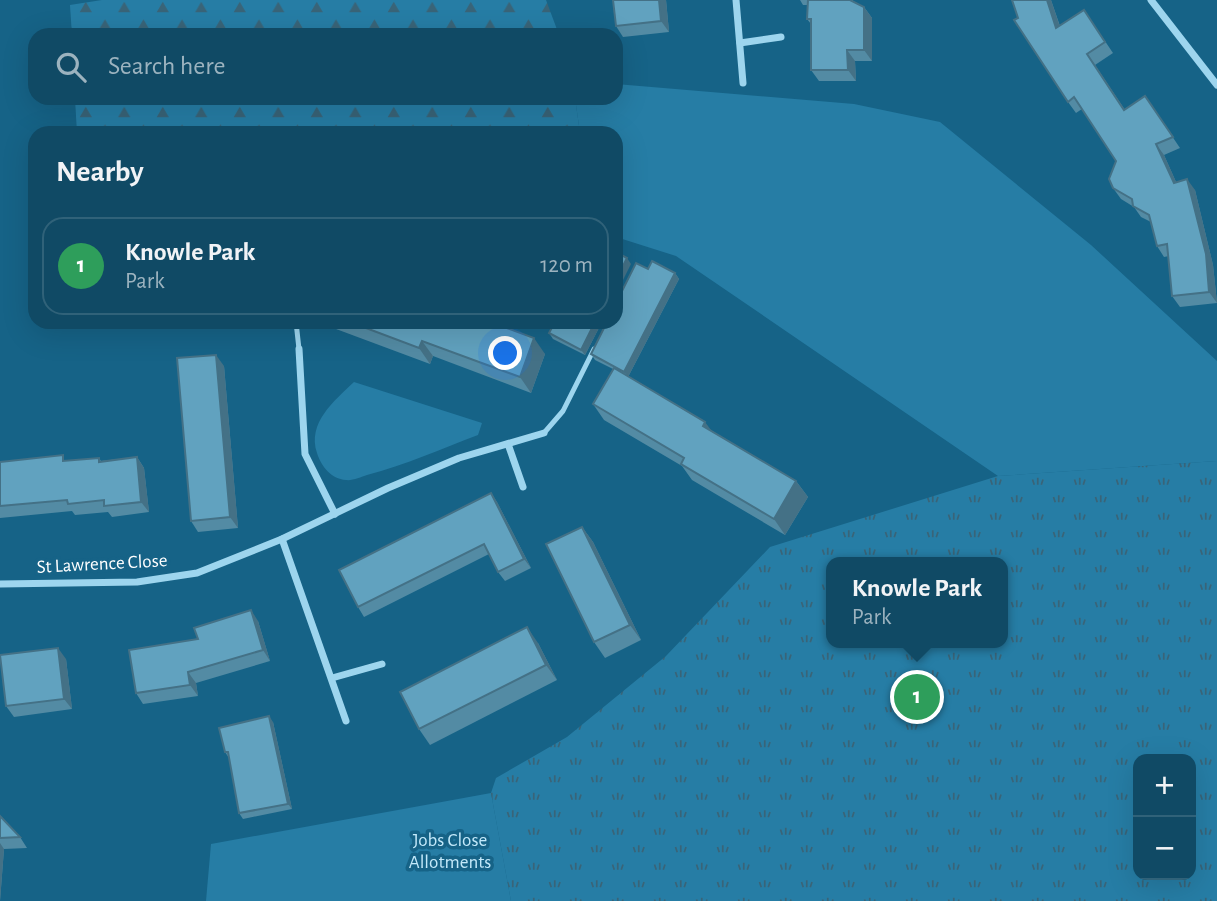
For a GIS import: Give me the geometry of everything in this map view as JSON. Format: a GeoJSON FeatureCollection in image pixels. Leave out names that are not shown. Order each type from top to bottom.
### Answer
{"type":"FeatureCollection","features":[{"type":"Feature","properties":{"kind":"street"},"geometry":{"type":"LineString","coordinates":[[736,0],[743,83]]}},
{"type":"Feature","properties":{"kind":"street"},"geometry":{"type":"LineString","coordinates":[[1151,0],[1217,85]]}},
{"type":"Feature","properties":{"kind":"street"},"geometry":{"type":"LineString","coordinates":[[740,43],[781,37]]}},
{"type":"Feature","properties":{"kind":"street"},"geometry":{"type":"LineString","coordinates":[[299,349],[305,454],[335,514]]}},
{"type":"Feature","properties":{"kind":"street","name":"St Lawrence Close"},"geometry":{"type":"LineString","coordinates":[[0,584],[137,582],[197,572],[282,539],[388,488],[459,458],[544,433]]}},
{"type":"Feature","properties":{"kind":"street"},"geometry":{"type":"LineString","coordinates":[[508,444],[523,487]]}},
{"type":"Feature","properties":{"kind":"street"},"geometry":{"type":"LineString","coordinates":[[282,539],[346,721]]}},
{"type":"Feature","properties":{"kind":"street"},"geometry":{"type":"LineString","coordinates":[[332,678],[382,664]]}},
{"type":"Feature","properties":{"kind":"lane"},"geometry":{"type":"LineString","coordinates":[[297,329],[299,349]]}},
{"type":"Feature","properties":{"kind":"lane"},"geometry":{"type":"LineString","coordinates":[[544,433],[563,411],[597,345]]}},
{"type":"Feature","properties":{"kind":"green space"},"geometry":{"type":"Polygon","coordinates":[[[102,0],[546,0],[556,28],[72,28],[70,5],[102,0]]]}},
{"type":"Feature","properties":{"kind":"green space"},"geometry":{"type":"Polygon","coordinates":[[[623,85],[854,104],[940,122],[1091,245],[1217,361],[1217,461],[998,476],[676,256],[623,239],[623,126],[579,126],[576,105],[623,105],[623,85]]]}},
{"type":"Feature","properties":{"kind":"green space"},"geometry":{"type":"Polygon","coordinates":[[[75,105],[576,105],[579,126],[77,126],[75,105]]]}},
{"type":"Feature","properties":{"kind":"green space"},"geometry":{"type":"Polygon","coordinates":[[[354,382],[482,423],[478,435],[356,479],[336,477],[327,471],[319,458],[315,442],[316,432],[324,413],[354,382]]]}},
{"type":"Feature","properties":{"kind":"green space"},"geometry":{"type":"Polygon","coordinates":[[[1217,461],[1217,901],[511,901],[491,793],[496,778],[567,737],[666,656],[770,547],[998,476],[1217,461]]]}},
{"type":"Feature","properties":{"kind":"green space","name":"Jobs Close Allotments"},"geometry":{"type":"Polygon","coordinates":[[[491,793],[511,901],[206,901],[211,844],[491,793]]]}},
{"type":"Feature","properties":{"kind":"building"},"geometry":{"type":"Polygon","coordinates":[[[613,0],[659,0],[661,21],[616,26],[613,0]]]}},
{"type":"Feature","properties":{"kind":"building"},"geometry":{"type":"Polygon","coordinates":[[[808,0],[850,0],[864,7],[864,50],[847,50],[848,70],[811,70],[811,19],[807,19],[808,0]]]}},
{"type":"Feature","properties":{"kind":"building"},"geometry":{"type":"Polygon","coordinates":[[[1012,0],[1047,0],[1056,28],[1084,10],[1105,42],[1087,54],[1124,110],[1145,96],[1173,137],[1156,144],[1174,183],[1187,179],[1206,254],[1209,292],[1172,296],[1167,244],[1157,246],[1149,215],[1133,206],[1132,199],[1113,188],[1109,179],[1116,161],[1074,97],[1068,102],[1014,20],[1018,18],[1012,0]]]}},
{"type":"Feature","properties":{"kind":"building"},"geometry":{"type":"Polygon","coordinates":[[[652,261],[675,273],[624,372],[591,354],[604,329],[623,329],[623,289],[636,263],[648,269],[652,261]]]}},
{"type":"Feature","properties":{"kind":"building"},"geometry":{"type":"Polygon","coordinates":[[[369,329],[509,329],[534,338],[520,377],[422,341],[419,348],[369,329]]]}},
{"type":"Feature","properties":{"kind":"building"},"geometry":{"type":"Polygon","coordinates":[[[551,329],[592,329],[581,350],[549,333],[551,329]]]}},
{"type":"Feature","properties":{"kind":"building"},"geometry":{"type":"Polygon","coordinates":[[[216,355],[230,517],[191,521],[177,358],[216,355]]]}},
{"type":"Feature","properties":{"kind":"building"},"geometry":{"type":"Polygon","coordinates":[[[614,368],[705,422],[703,426],[796,481],[774,519],[681,464],[684,458],[593,404],[614,368]]]}},
{"type":"Feature","properties":{"kind":"building"},"geometry":{"type":"Polygon","coordinates":[[[63,455],[63,461],[99,458],[99,462],[137,457],[141,502],[104,506],[104,500],[68,504],[67,500],[0,506],[0,462],[63,455]]]}},
{"type":"Feature","properties":{"kind":"building"},"geometry":{"type":"Polygon","coordinates":[[[491,493],[524,559],[498,572],[484,544],[358,607],[339,570],[491,493]]]}},
{"type":"Feature","properties":{"kind":"building"},"geometry":{"type":"Polygon","coordinates":[[[582,527],[630,625],[594,642],[546,544],[582,527]]]}},
{"type":"Feature","properties":{"kind":"building"},"geometry":{"type":"Polygon","coordinates":[[[251,610],[263,650],[188,672],[190,685],[136,693],[129,650],[198,639],[194,628],[251,610]]]}},
{"type":"Feature","properties":{"kind":"building"},"geometry":{"type":"Polygon","coordinates":[[[527,627],[546,665],[419,729],[400,692],[527,627]]]}},
{"type":"Feature","properties":{"kind":"building"},"geometry":{"type":"Polygon","coordinates":[[[58,648],[64,699],[6,706],[0,655],[58,648]]]}},
{"type":"Feature","properties":{"kind":"building"},"geometry":{"type":"Polygon","coordinates":[[[269,716],[288,804],[239,813],[228,752],[225,752],[219,728],[269,716]]]}},
{"type":"Feature","properties":{"kind":"building"},"geometry":{"type":"Polygon","coordinates":[[[0,816],[20,837],[0,838],[0,816]]]}},
{"type":"Feature","properties":{"kind":"place","name":"Knowle Park"},"geometry":{"type":"Point","coordinates":[917,697]}}]}
